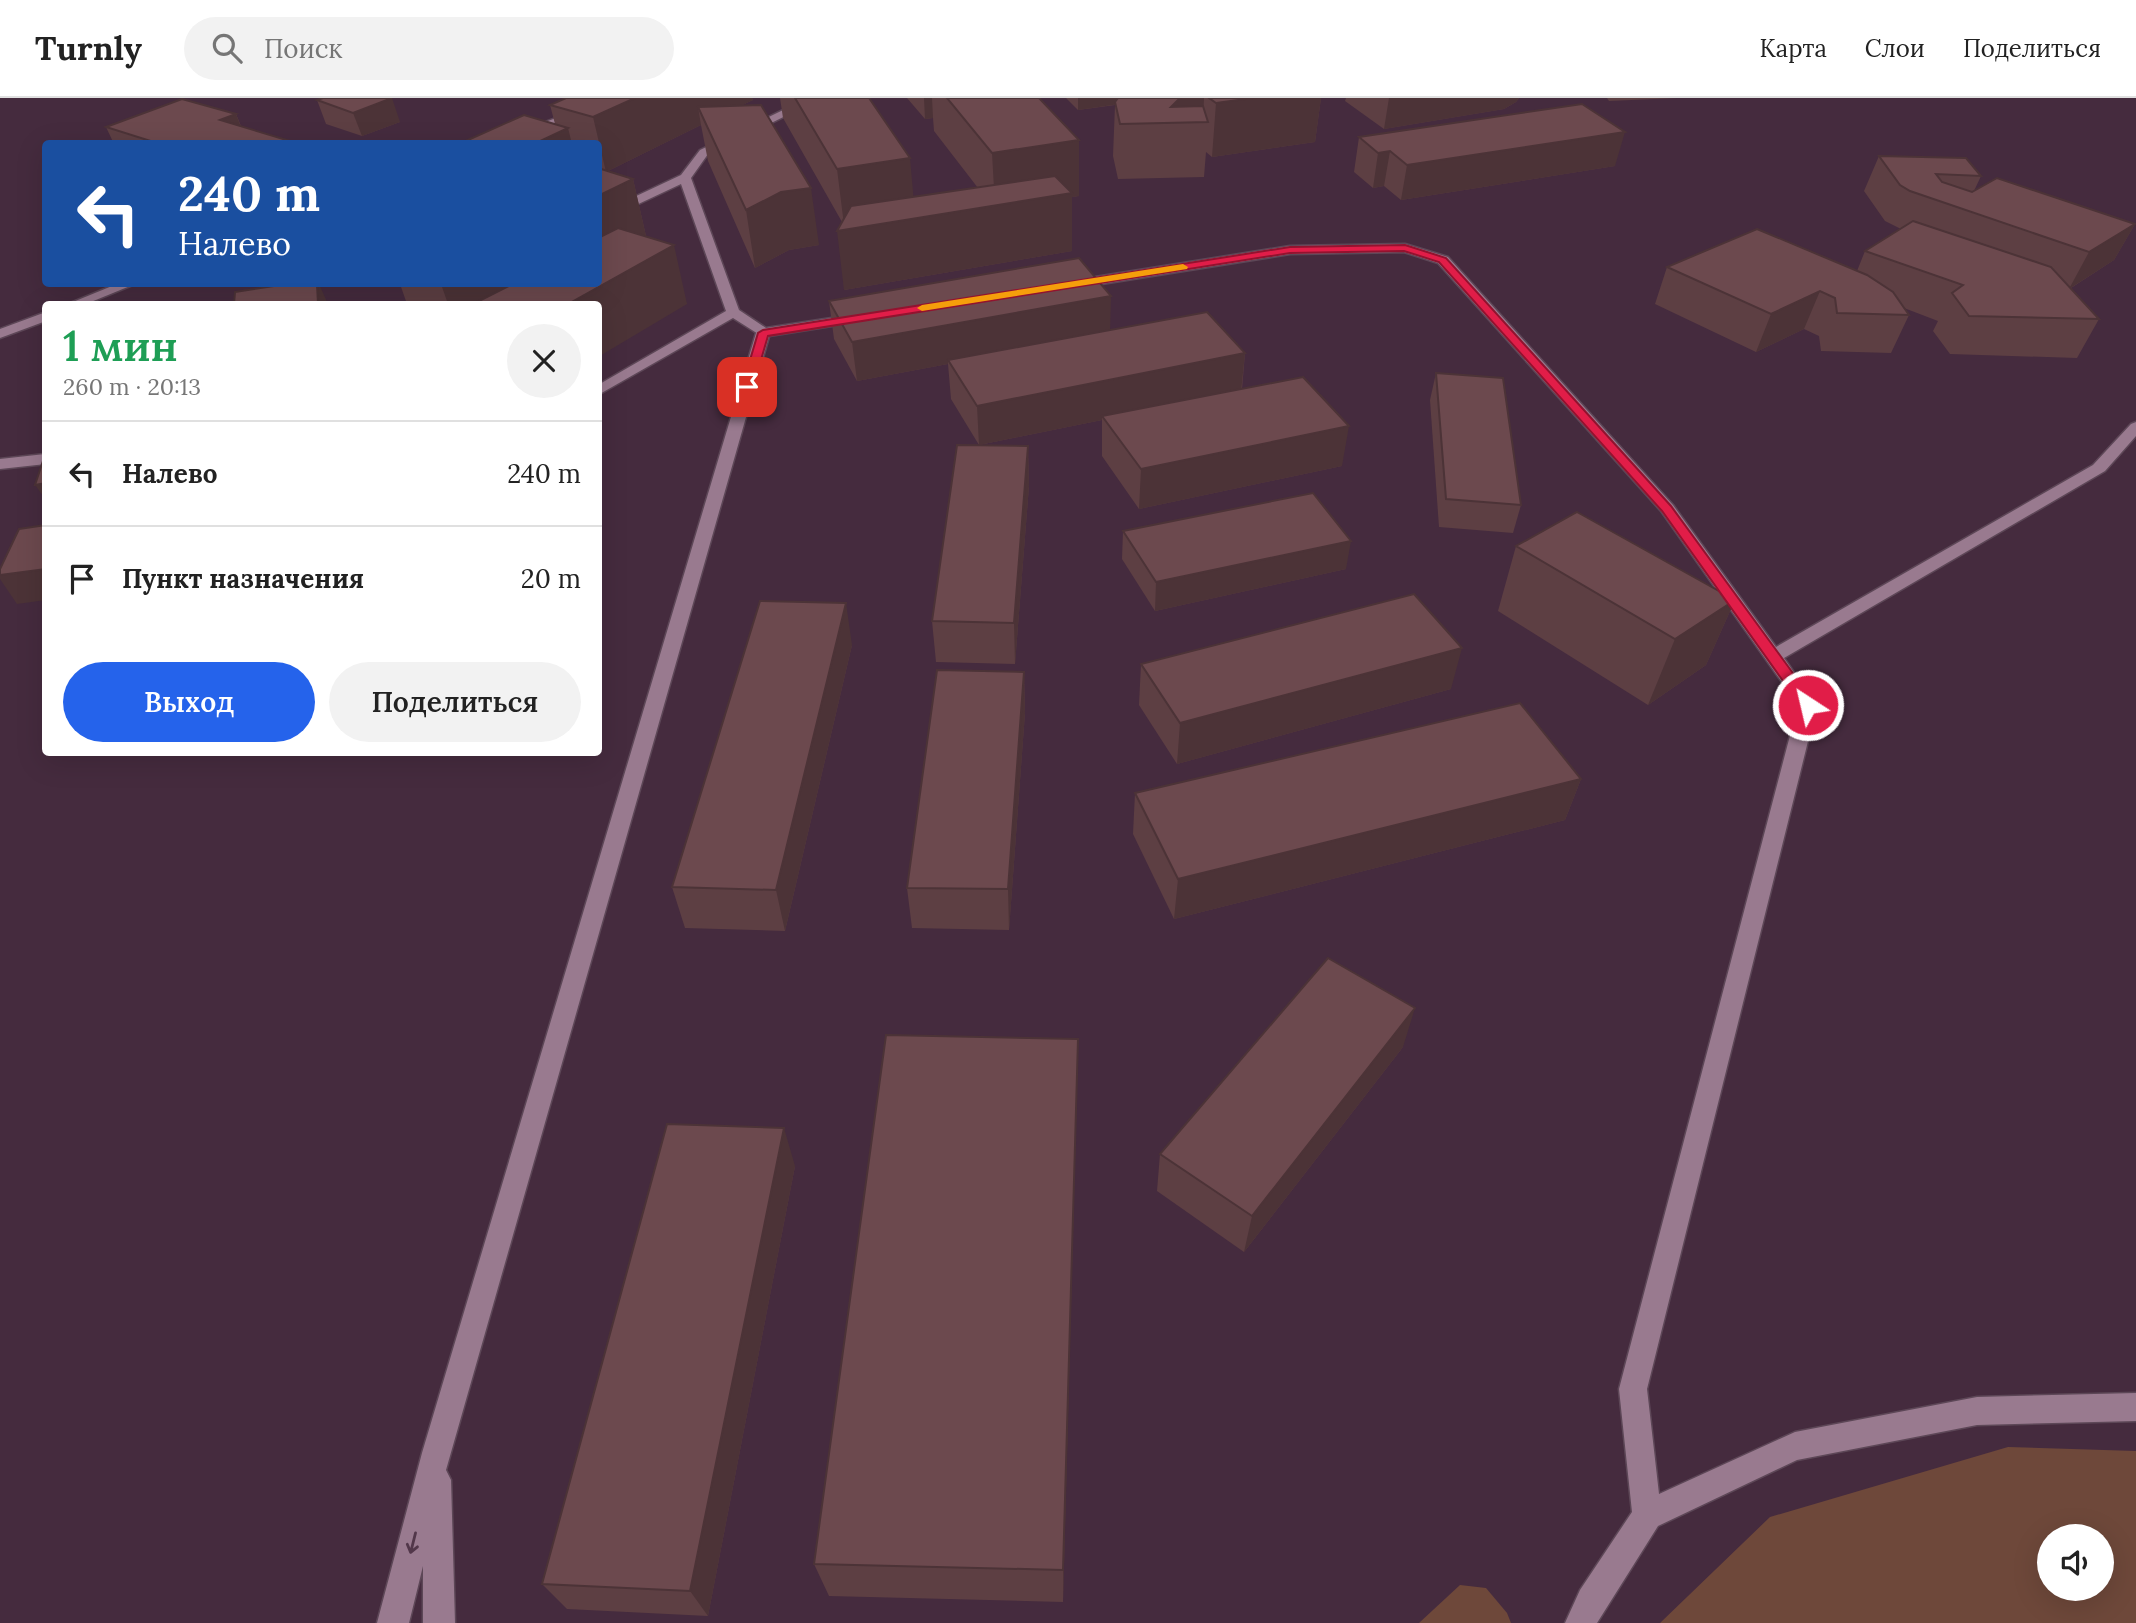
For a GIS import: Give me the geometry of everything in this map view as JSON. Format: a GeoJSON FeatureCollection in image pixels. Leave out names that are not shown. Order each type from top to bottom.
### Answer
{"type":"FeatureCollection","features":[{"type":"Feature","properties":{"kind":"street"},"geometry":{"type":"LineString","coordinates":[[502,140],[621,98]]}},
{"type":"Feature","properties":{"kind":"street"},"geometry":{"type":"LineString","coordinates":[[602,217],[685,178],[704,152],[817,98]]}},
{"type":"Feature","properties":{"kind":"street"},"geometry":{"type":"LineString","coordinates":[[685,178],[733,312],[763,333],[871,316]]}},
{"type":"Feature","properties":{"kind":"street"},"geometry":{"type":"LineString","coordinates":[[1047,288],[1290,250],[1405,248],[1443,260],[1667,508],[1808,705],[1633,1389],[1647,1515]]}},
{"type":"Feature","properties":{"kind":"street"},"geometry":{"type":"LineString","coordinates":[[83,301],[120,287]]}},
{"type":"Feature","properties":{"kind":"street"},"geometry":{"type":"LineString","coordinates":[[602,389],[733,312]]}},
{"type":"Feature","properties":{"kind":"street"},"geometry":{"type":"LineString","coordinates":[[0,334],[42,318]]}},
{"type":"Feature","properties":{"kind":"street"},"geometry":{"type":"LineString","coordinates":[[393,1623],[436,1454],[763,333]]}},
{"type":"Feature","properties":{"kind":"street"},"geometry":{"type":"LineString","coordinates":[[1773,656],[2099,468],[2136,427]]}},
{"type":"Feature","properties":{"kind":"street"},"geometry":{"type":"LineString","coordinates":[[0,464],[42,459]]}},
{"type":"Feature","properties":{"kind":"street"},"geometry":{"type":"LineString","coordinates":[[1581,1623],[1591,1601],[1647,1515],[1795,1446],[1976,1411],[2136,1407]]}},
{"type":"Feature","properties":{"kind":"street"},"geometry":{"type":"LineString","coordinates":[[436,1454],[439,1623]]}},
{"type":"Feature","properties":{"kind":"shaded area"},"geometry":{"type":"Polygon","coordinates":[[[2008,1447],[2136,1451],[2136,1623],[1660,1623],[1770,1517],[2008,1447]]]}},
{"type":"Feature","properties":{"kind":"shaded area"},"geometry":{"type":"Polygon","coordinates":[[[1460,1585],[1486,1588],[1507,1613],[1511,1623],[1419,1623],[1460,1585]]]}},
{"type":"Feature","properties":{"kind":"building"},"geometry":{"type":"Polygon","coordinates":[[[392,98],[353,113],[317,100],[392,98]]]}},
{"type":"Feature","properties":{"kind":"building"},"geometry":{"type":"Polygon","coordinates":[[[566,98],[635,98],[593,117],[550,105],[566,98]]]}},
{"type":"Feature","properties":{"kind":"building"},"geometry":{"type":"Polygon","coordinates":[[[795,98],[869,98],[910,158],[837,169],[795,98]]]}},
{"type":"Feature","properties":{"kind":"building"},"geometry":{"type":"Polygon","coordinates":[[[947,98],[1039,98],[1079,140],[992,153],[947,98]]]}},
{"type":"Feature","properties":{"kind":"building"},"geometry":{"type":"Polygon","coordinates":[[[1118,98],[1180,98],[1171,107],[1203,106],[1208,122],[1120,124],[1115,102],[1118,98]]]}},
{"type":"Feature","properties":{"kind":"building"},"geometry":{"type":"Polygon","coordinates":[[[1209,98],[1253,98],[1216,103],[1209,98]]]}},
{"type":"Feature","properties":{"kind":"building"},"geometry":{"type":"Polygon","coordinates":[[[182,99],[236,114],[220,120],[287,140],[147,140],[106,127],[182,99]]]}},
{"type":"Feature","properties":{"kind":"building"},"geometry":{"type":"Polygon","coordinates":[[[1582,104],[1625,132],[1407,165],[1390,151],[1378,153],[1359,137],[1582,104]]]}},
{"type":"Feature","properties":{"kind":"building"},"geometry":{"type":"Polygon","coordinates":[[[761,105],[811,188],[781,192],[746,210],[698,107],[761,105]]]}},
{"type":"Feature","properties":{"kind":"building"},"geometry":{"type":"Polygon","coordinates":[[[524,115],[568,128],[542,140],[468,140],[524,115]]]}},
{"type":"Feature","properties":{"kind":"building"},"geometry":{"type":"Polygon","coordinates":[[[1879,156],[1966,158],[1981,176],[1936,174],[1942,182],[1972,192],[1997,178],[2135,224],[2089,252],[1910,191],[1900,185],[1879,156]]]}},
{"type":"Feature","properties":{"kind":"building"},"geometry":{"type":"Polygon","coordinates":[[[602,169],[633,179],[602,194],[602,169]]]}},
{"type":"Feature","properties":{"kind":"building"},"geometry":{"type":"Polygon","coordinates":[[[1055,176],[1072,193],[837,231],[851,206],[1055,176]]]}},
{"type":"Feature","properties":{"kind":"building"},"geometry":{"type":"Polygon","coordinates":[[[1913,221],[2051,267],[2099,319],[1969,316],[1952,293],[1963,285],[1865,251],[1913,221]]]}},
{"type":"Feature","properties":{"kind":"building"},"geometry":{"type":"Polygon","coordinates":[[[618,228],[674,245],[602,285],[602,236],[618,228]]]}},
{"type":"Feature","properties":{"kind":"building"},"geometry":{"type":"Polygon","coordinates":[[[1757,229],[1867,275],[1893,292],[1909,315],[1837,313],[1835,298],[1820,291],[1771,314],[1667,267],[1757,229]]]}},
{"type":"Feature","properties":{"kind":"building"},"geometry":{"type":"Polygon","coordinates":[[[1079,258],[1111,296],[852,342],[829,301],[1079,258]]]}},
{"type":"Feature","properties":{"kind":"building"},"geometry":{"type":"Polygon","coordinates":[[[268,287],[317,287],[318,301],[234,301],[235,292],[268,287]]]}},
{"type":"Feature","properties":{"kind":"building"},"geometry":{"type":"Polygon","coordinates":[[[507,287],[599,287],[573,301],[479,301],[507,287]]]}},
{"type":"Feature","properties":{"kind":"building"},"geometry":{"type":"Polygon","coordinates":[[[1207,312],[1245,353],[977,406],[948,360],[1207,312]]]}},
{"type":"Feature","properties":{"kind":"building"},"geometry":{"type":"Polygon","coordinates":[[[1436,373],[1503,378],[1521,505],[1446,499],[1436,373]]]}},
{"type":"Feature","properties":{"kind":"building"},"geometry":{"type":"Polygon","coordinates":[[[1303,377],[1349,426],[1141,469],[1102,416],[1303,377]]]}},
{"type":"Feature","properties":{"kind":"building"},"geometry":{"type":"Polygon","coordinates":[[[957,445],[1028,446],[1014,623],[932,621],[957,445]]]}},
{"type":"Feature","properties":{"kind":"building"},"geometry":{"type":"Polygon","coordinates":[[[42,464],[42,484],[35,485],[42,464]]]}},
{"type":"Feature","properties":{"kind":"building"},"geometry":{"type":"Polygon","coordinates":[[[1313,493],[1351,541],[1156,582],[1123,531],[1313,493]]]}},
{"type":"Feature","properties":{"kind":"building"},"geometry":{"type":"Polygon","coordinates":[[[1577,512],[1735,600],[1675,639],[1516,546],[1577,512]]]}},
{"type":"Feature","properties":{"kind":"building"},"geometry":{"type":"Polygon","coordinates":[[[42,526],[42,570],[0,575],[0,569],[19,529],[42,526]]]}},
{"type":"Feature","properties":{"kind":"building"},"geometry":{"type":"Polygon","coordinates":[[[1414,594],[1462,648],[1180,723],[1141,664],[1414,594]]]}},
{"type":"Feature","properties":{"kind":"building"},"geometry":{"type":"Polygon","coordinates":[[[760,601],[846,603],[776,890],[672,887],[760,601]]]}},
{"type":"Feature","properties":{"kind":"building"},"geometry":{"type":"Polygon","coordinates":[[[937,670],[1024,672],[1008,889],[907,888],[937,670]]]}},
{"type":"Feature","properties":{"kind":"building"},"geometry":{"type":"Polygon","coordinates":[[[1520,703],[1581,779],[1178,879],[1135,793],[1520,703]]]}},
{"type":"Feature","properties":{"kind":"building"},"geometry":{"type":"Polygon","coordinates":[[[1328,958],[1415,1008],[1252,1216],[1160,1154],[1328,958]]]}},
{"type":"Feature","properties":{"kind":"building"},"geometry":{"type":"Polygon","coordinates":[[[886,1035],[1078,1039],[1063,1570],[814,1564],[886,1035]]]}},
{"type":"Feature","properties":{"kind":"building"},"geometry":{"type":"Polygon","coordinates":[[[667,1124],[784,1128],[690,1591],[542,1584],[667,1124]]]}},
{"type":"Feature","properties":{"kind":"slow traffic"},"geometry":{"type":"LineString","coordinates":[[922,308],[1183,267]]}},
{"type":"Feature","properties":{"kind":"route"},"geometry":{"type":"LineString","coordinates":[[747,387],[763,333],[1290,250],[1405,248],[1443,260],[1667,508],[1808,705]]}}]}
